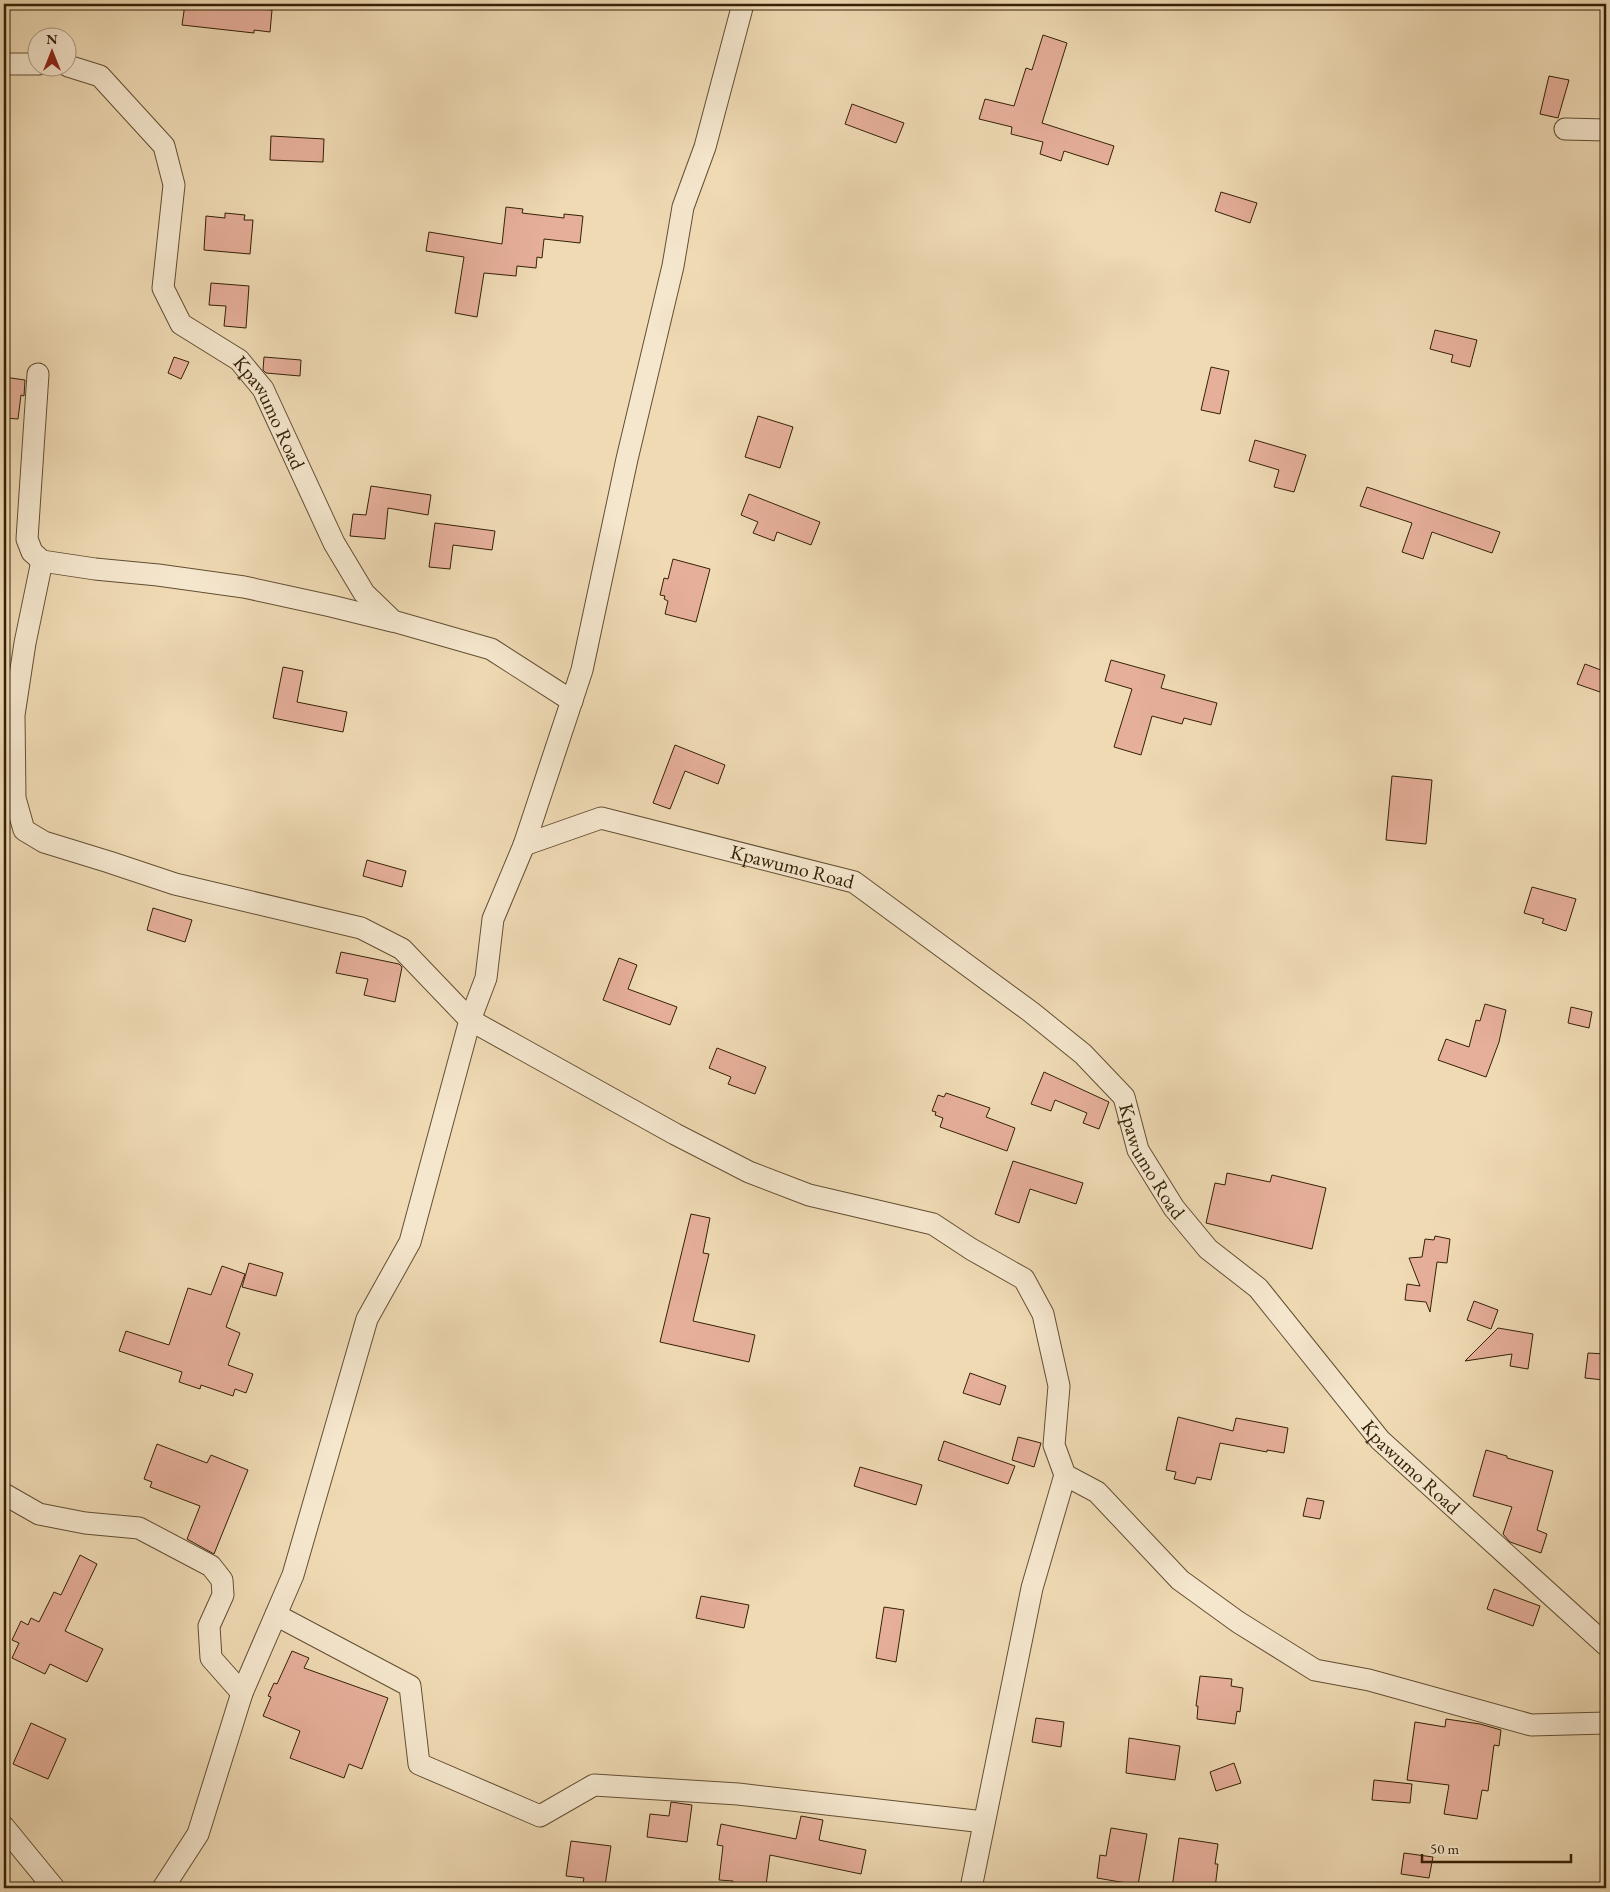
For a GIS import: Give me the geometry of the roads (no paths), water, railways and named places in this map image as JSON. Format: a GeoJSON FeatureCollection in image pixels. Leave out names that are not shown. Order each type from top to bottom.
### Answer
{"type":"FeatureCollection","features":[{"type":"Feature","properties":{"kind":"street"},"geometry":{"type":"LineString","coordinates":[[163,1888],[198,1834],[242,1693],[293,1576],[367,1319],[410,1242],[470,1020],[486,978],[493,919],[524,845],[582,670],[627,459],[673,266],[684,207],[705,147],[743,4]]}},
{"type":"Feature","properties":{"kind":"street"},"geometry":{"type":"LineString","coordinates":[[4,64],[28,64]]}},
{"type":"Feature","properties":{"kind":"street","name":"Kpawumo Road"},"geometry":{"type":"LineString","coordinates":[[78,69],[100,76],[164,146],[174,185],[162,288],[181,324],[239,360],[264,388],[334,543],[364,594],[393,621],[491,649],[572,701]]}},
{"type":"Feature","properties":{"kind":"street"},"geometry":{"type":"LineString","coordinates":[[1565,129],[1606,130]]}},
{"type":"Feature","properties":{"kind":"street"},"geometry":{"type":"LineString","coordinates":[[38,374],[28,539],[32,552],[42,561],[244,587],[393,621]]}},
{"type":"Feature","properties":{"kind":"street"},"geometry":{"type":"LineString","coordinates":[[42,561],[25,643],[14,715],[15,798],[24,830],[44,842],[175,884],[362,928],[402,949],[470,1020],[675,1134],[749,1172],[809,1196],[934,1224],[971,1249],[1024,1279],[1043,1314],[1059,1386],[1054,1445],[1065,1475],[1032,1588],[970,1888]]}},
{"type":"Feature","properties":{"kind":"street","name":"Kpawumo Road"},"geometry":{"type":"LineString","coordinates":[[524,845],[601,818],[854,882],[1031,1012],[1083,1054],[1124,1097],[1138,1150],[1174,1208],[1208,1249],[1258,1288],[1380,1440],[1606,1645]]}},
{"type":"Feature","properties":{"kind":"street"},"geometry":{"type":"LineString","coordinates":[[1065,1475],[1097,1492],[1180,1580],[1238,1622],[1315,1670],[1369,1680],[1531,1725],[1606,1723]]}},
{"type":"Feature","properties":{"kind":"street"},"geometry":{"type":"LineString","coordinates":[[4,1494],[39,1514],[85,1523],[139,1528],[211,1566],[222,1580],[223,1595],[209,1626],[211,1658],[242,1693]]}},
{"type":"Feature","properties":{"kind":"street"},"geometry":{"type":"LineString","coordinates":[[276,1615],[410,1686],[419,1764],[540,1816],[594,1785],[738,1794],[984,1822]]}},
{"type":"Feature","properties":{"kind":"street"},"geometry":{"type":"LineString","coordinates":[[4,1827],[54,1888]]}}]}
